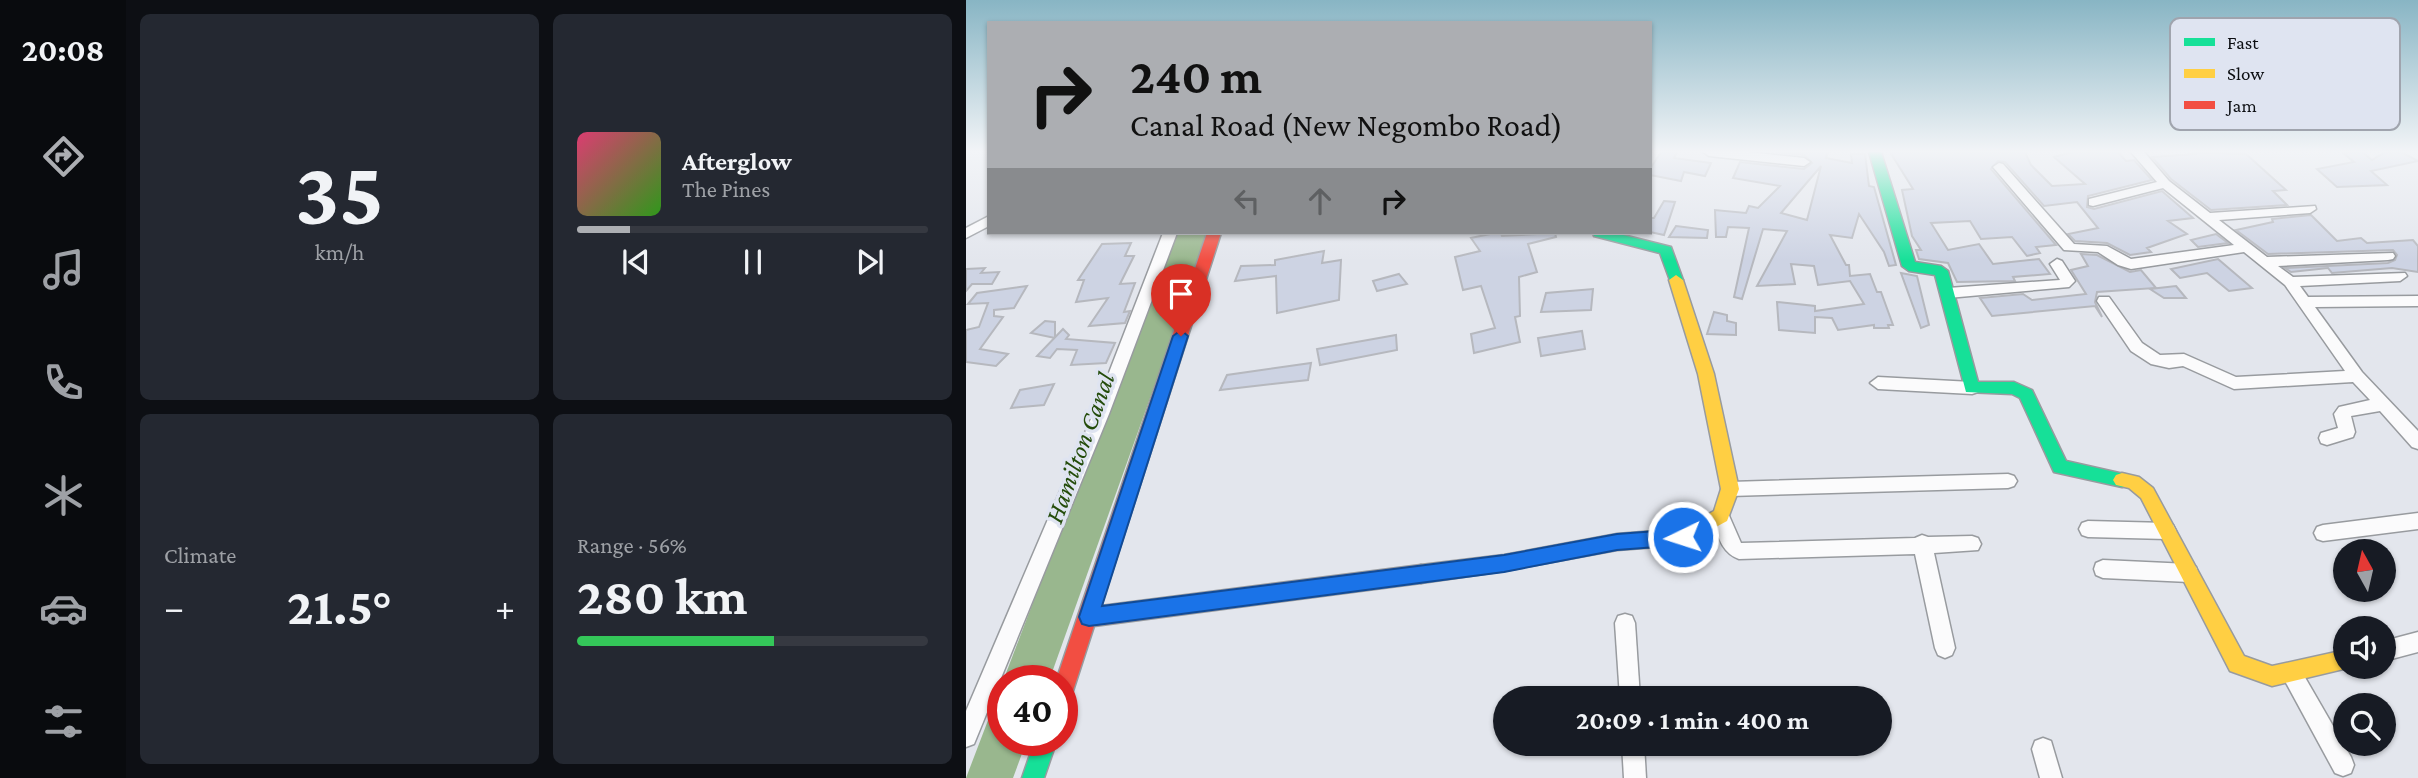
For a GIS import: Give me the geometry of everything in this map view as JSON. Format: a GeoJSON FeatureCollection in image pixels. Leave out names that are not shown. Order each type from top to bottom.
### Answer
{"type":"FeatureCollection","features":[{"type":"Feature","properties":{"kind":"street"},"geometry":{"type":"LineString","coordinates":[[1886,188],[1909,266],[1941,271],[1972,388]]}},
{"type":"Feature","properties":{"kind":"street"},"geometry":{"type":"LineString","coordinates":[[2017,188],[2064,244],[2072,249],[2100,248],[2120,262],[2131,264],[2244,248]]}},
{"type":"Feature","properties":{"kind":"street"},"geometry":{"type":"LineString","coordinates":[[2092,202],[2148,188]]}},
{"type":"Feature","properties":{"kind":"street"},"geometry":{"type":"LineString","coordinates":[[2170,188],[2290,282],[2357,376],[2418,442]]}},
{"type":"Feature","properties":{"kind":"street"},"geometry":{"type":"LineString","coordinates":[[2206,217],[2310,209]]}},
{"type":"Feature","properties":{"kind":"street"},"geometry":{"type":"LineString","coordinates":[[966,234],[987,221]]}},
{"type":"Feature","properties":{"kind":"street"},"geometry":{"type":"LineString","coordinates":[[966,736],[1101,414],[1169,235]]}},
{"type":"Feature","properties":{"kind":"street"},"geometry":{"type":"LineString","coordinates":[[1072,665],[1213,235]]}},
{"type":"Feature","properties":{"kind":"street"},"geometry":{"type":"LineString","coordinates":[[1608,235],[1666,250],[1706,374],[1730,489],[1721,516],[1732,547],[1739,551],[1922,543],[1972,544]]}},
{"type":"Feature","properties":{"kind":"street"},"geometry":{"type":"LineString","coordinates":[[2264,262],[2388,256]]}},
{"type":"Feature","properties":{"kind":"street"},"geometry":{"type":"LineString","coordinates":[[1948,293],[2064,284],[2068,281],[2057,264]]}},
{"type":"Feature","properties":{"kind":"street"},"geometry":{"type":"LineString","coordinates":[[2290,282],[2400,276]]}},
{"type":"Feature","properties":{"kind":"street"},"geometry":{"type":"LineString","coordinates":[[2104,301],[2144,355],[2157,363],[2168,365],[2184,360],[2234,383],[2357,376]]}},
{"type":"Feature","properties":{"kind":"street"},"geometry":{"type":"LineString","coordinates":[[2304,302],[2418,302]]}},
{"type":"Feature","properties":{"kind":"street"},"geometry":{"type":"LineString","coordinates":[[1878,383],[2014,388],[2026,394],[2060,467],[2133,482],[2147,493],[2237,664],[2272,676],[2292,674],[2333,663]]}},
{"type":"Feature","properties":{"kind":"street"},"geometry":{"type":"LineString","coordinates":[[2327,438],[2347,432],[2342,414],[2344,411],[2384,404]]}},
{"type":"Feature","properties":{"kind":"street"},"geometry":{"type":"LineString","coordinates":[[1730,489],[2008,481]]}},
{"type":"Feature","properties":{"kind":"street"},"geometry":{"type":"LineString","coordinates":[[1089,617],[1504,563],[1617,542],[1683,537],[1721,516]]}},
{"type":"Feature","properties":{"kind":"street"},"geometry":{"type":"LineString","coordinates":[[2323,533],[2418,520]]}},
{"type":"Feature","properties":{"kind":"street"},"geometry":{"type":"LineString","coordinates":[[2088,529],[2167,531]]}},
{"type":"Feature","properties":{"kind":"street"},"geometry":{"type":"LineString","coordinates":[[1922,543],[1945,648]]}},
{"type":"Feature","properties":{"kind":"street"},"geometry":{"type":"LineString","coordinates":[[2103,569],[2189,573]]}},
{"type":"Feature","properties":{"kind":"street"},"geometry":{"type":"LineString","coordinates":[[1625,622],[1629,686]]}},
{"type":"Feature","properties":{"kind":"street"},"geometry":{"type":"LineString","coordinates":[[2396,648],[2418,642]]}},
{"type":"Feature","properties":{"kind":"street"},"geometry":{"type":"LineString","coordinates":[[2292,674],[2343,765]]}},
{"type":"Feature","properties":{"kind":"street"},"geometry":{"type":"LineString","coordinates":[[2043,750],[2051,778]]}},
{"type":"Feature","properties":{"kind":"street"},"geometry":{"type":"LineString","coordinates":[[1033,778],[1041,756]]}},
{"type":"Feature","properties":{"kind":"street"},"geometry":{"type":"LineString","coordinates":[[1634,756],[1635,778]]}},
{"type":"Feature","properties":{"kind":"shaded area"},"geometry":{"type":"Polygon","coordinates":[[[1173,235],[1208,235],[1055,665],[1009,665],[1173,235]]]}},
{"type":"Feature","properties":{"kind":"shaded area"},"geometry":{"type":"Polygon","coordinates":[[[987,723],[987,756],[1021,756],[1013,778],[966,778],[987,723]]]}},
{"type":"Feature","properties":{"kind":"building"},"geometry":{"type":"Polygon","coordinates":[[[1778,188],[1802,188],[1781,213],[1807,220],[1815,188],[1874,188],[1896,265],[1889,266],[1884,252],[1859,214],[1852,238],[1830,235],[1846,265],[1849,265],[1850,276],[1870,274],[1877,292],[1881,292],[1893,325],[1888,325],[1889,328],[1874,328],[1874,325],[1838,330],[1832,318],[1815,317],[1815,333],[1779,330],[1777,302],[1815,306],[1815,311],[1864,304],[1850,281],[1818,285],[1814,266],[1791,264],[1795,284],[1757,286],[1787,231],[1763,229],[1742,299],[1734,297],[1749,228],[1728,227],[1726,237],[1716,237],[1715,210],[1746,213],[1749,206],[1758,208],[1778,188]]]}},
{"type":"Feature","properties":{"kind":"building"},"geometry":{"type":"Polygon","coordinates":[[[2008,188],[2056,245],[2036,247],[2040,253],[2027,256],[2012,237],[1981,239],[1970,221],[1931,223],[1948,250],[1979,244],[1993,264],[2039,259],[2050,274],[2013,277],[2015,281],[1957,282],[1948,263],[1919,259],[1916,250],[1921,250],[1912,236],[1902,190],[2008,188]]]}},
{"type":"Feature","properties":{"kind":"building"},"geometry":{"type":"Polygon","coordinates":[[[2028,188],[2119,188],[2088,196],[2087,207],[2094,209],[2162,191],[2193,218],[2168,221],[2187,234],[2147,248],[2151,252],[2130,255],[2107,243],[2075,241],[2068,234],[2098,228],[2077,202],[2044,206],[2028,188]]]}},
{"type":"Feature","properties":{"kind":"building"},"geometry":{"type":"Polygon","coordinates":[[[2183,188],[2286,190],[2273,191],[2287,205],[2211,210],[2183,188]]]}},
{"type":"Feature","properties":{"kind":"building"},"geometry":{"type":"Polygon","coordinates":[[[1664,201],[1675,202],[1664,235],[1652,232],[1654,218],[1664,201]]]}},
{"type":"Feature","properties":{"kind":"building"},"geometry":{"type":"Polygon","coordinates":[[[2311,215],[2337,241],[2361,238],[2367,243],[2413,240],[2418,246],[2418,272],[2392,268],[2332,273],[2328,268],[2291,272],[2285,268],[2388,263],[2395,260],[2397,255],[2393,250],[2268,254],[2236,230],[2273,222],[2272,219],[2311,215]]]}},
{"type":"Feature","properties":{"kind":"building"},"geometry":{"type":"Polygon","coordinates":[[[1676,226],[1708,230],[1707,238],[1669,237],[1676,226]]]}},
{"type":"Feature","properties":{"kind":"building"},"geometry":{"type":"Polygon","coordinates":[[[2216,234],[2228,243],[2198,247],[2191,240],[2216,234]]]}},
{"type":"Feature","properties":{"kind":"building"},"geometry":{"type":"Polygon","coordinates":[[[1485,235],[1556,237],[1528,244],[1537,272],[1519,277],[1520,316],[1515,317],[1520,342],[1474,353],[1471,334],[1495,328],[1481,286],[1463,290],[1455,257],[1480,251],[1471,238],[1485,235]]]}},
{"type":"Feature","properties":{"kind":"building"},"geometry":{"type":"Polygon","coordinates":[[[1131,243],[1125,256],[1134,256],[1120,284],[1135,283],[1124,312],[1130,311],[1125,323],[1089,326],[1108,298],[1076,302],[1084,280],[1078,280],[1102,244],[1131,243]]]}},
{"type":"Feature","properties":{"kind":"building"},"geometry":{"type":"Polygon","coordinates":[[[1324,251],[1322,263],[1341,260],[1339,300],[1277,313],[1276,276],[1235,281],[1241,266],[1275,265],[1275,260],[1324,251]]]}},
{"type":"Feature","properties":{"kind":"building"},"geometry":{"type":"Polygon","coordinates":[[[2081,254],[2097,255],[2130,272],[2141,270],[2156,288],[2097,292],[2095,302],[2102,317],[2095,306],[1992,316],[1980,298],[2023,294],[2032,300],[2086,294],[2071,270],[2088,266],[2081,254]]]}},
{"type":"Feature","properties":{"kind":"building"},"geometry":{"type":"Polygon","coordinates":[[[2218,259],[2252,288],[2229,291],[2207,273],[2180,278],[2171,269],[2218,259]]]}},
{"type":"Feature","properties":{"kind":"building"},"geometry":{"type":"Polygon","coordinates":[[[985,268],[981,273],[999,272],[992,284],[972,284],[966,291],[966,269],[985,268]]]}},
{"type":"Feature","properties":{"kind":"building"},"geometry":{"type":"Polygon","coordinates":[[[1901,273],[1917,276],[1929,325],[1921,328],[1901,273]]]}},
{"type":"Feature","properties":{"kind":"building"},"geometry":{"type":"Polygon","coordinates":[[[1399,274],[1407,284],[1377,291],[1373,281],[1399,274]]]}},
{"type":"Feature","properties":{"kind":"building"},"geometry":{"type":"Polygon","coordinates":[[[1027,286],[1014,308],[994,310],[994,316],[1003,317],[980,349],[1008,354],[996,366],[966,362],[966,330],[979,327],[988,303],[968,304],[977,293],[1027,286]]]}},
{"type":"Feature","properties":{"kind":"building"},"geometry":{"type":"Polygon","coordinates":[[[2176,286],[2186,298],[2164,298],[2150,289],[2176,286]]]}},
{"type":"Feature","properties":{"kind":"building"},"geometry":{"type":"Polygon","coordinates":[[[1593,289],[1591,310],[1541,312],[1546,293],[1593,289]]]}},
{"type":"Feature","properties":{"kind":"building"},"geometry":{"type":"Polygon","coordinates":[[[1714,312],[1727,315],[1727,321],[1736,323],[1736,335],[1707,334],[1714,312]]]}},
{"type":"Feature","properties":{"kind":"building"},"geometry":{"type":"Polygon","coordinates":[[[1045,321],[1055,322],[1055,338],[1031,333],[1045,321]]]}},
{"type":"Feature","properties":{"kind":"building"},"geometry":{"type":"Polygon","coordinates":[[[1063,329],[1069,335],[1066,339],[1115,343],[1106,363],[1071,365],[1077,350],[1057,349],[1050,358],[1037,356],[1063,329]]]}},
{"type":"Feature","properties":{"kind":"building"},"geometry":{"type":"Polygon","coordinates":[[[1582,331],[1585,349],[1541,356],[1538,338],[1582,331]]]}},
{"type":"Feature","properties":{"kind":"building"},"geometry":{"type":"Polygon","coordinates":[[[1396,335],[1397,350],[1320,365],[1317,349],[1396,335]]]}},
{"type":"Feature","properties":{"kind":"building"},"geometry":{"type":"Polygon","coordinates":[[[1311,363],[1308,380],[1220,390],[1227,375],[1311,363]]]}},
{"type":"Feature","properties":{"kind":"building"},"geometry":{"type":"Polygon","coordinates":[[[1054,384],[1044,405],[1011,408],[1020,390],[1054,384]]]}},
{"type":"Feature","properties":{"kind":"traffic: fast"},"geometry":{"type":"LineString","coordinates":[[1886,188],[1909,266],[1941,271],[1972,388],[2014,388],[2026,394],[2060,467],[2122,480]]}},
{"type":"Feature","properties":{"kind":"traffic: fast"},"geometry":{"type":"LineString","coordinates":[[1607,235],[1666,250],[1676,280]]}},
{"type":"Feature","properties":{"kind":"traffic: fast"},"geometry":{"type":"LineString","coordinates":[[1033,778],[1041,756]]}},
{"type":"Feature","properties":{"kind":"traffic: slow"},"geometry":{"type":"LineString","coordinates":[[1421,574],[1504,563],[1617,542],[1683,537],[1721,516],[1730,489],[1706,374],[1676,280]]}},
{"type":"Feature","properties":{"kind":"traffic: slow"},"geometry":{"type":"LineString","coordinates":[[2122,480],[2133,482],[2147,493],[2237,664],[2272,676],[2333,663]]}},
{"type":"Feature","properties":{"kind":"traffic: jam"},"geometry":{"type":"LineString","coordinates":[[1072,665],[1213,235]]}},
{"type":"Feature","properties":{"kind":"traffic: jam"},"geometry":{"type":"LineString","coordinates":[[1089,617],[1421,574]]}},
{"type":"Feature","properties":{"kind":"route"},"geometry":{"type":"LineString","coordinates":[[1181,336],[1089,617],[1504,563],[1617,542],[1683,537]]}},
{"type":"Feature","properties":{"kind":"water label","name":"Hamilton Canal"},"geometry":{"type":"Point","coordinates":[1080,448]}}]}
